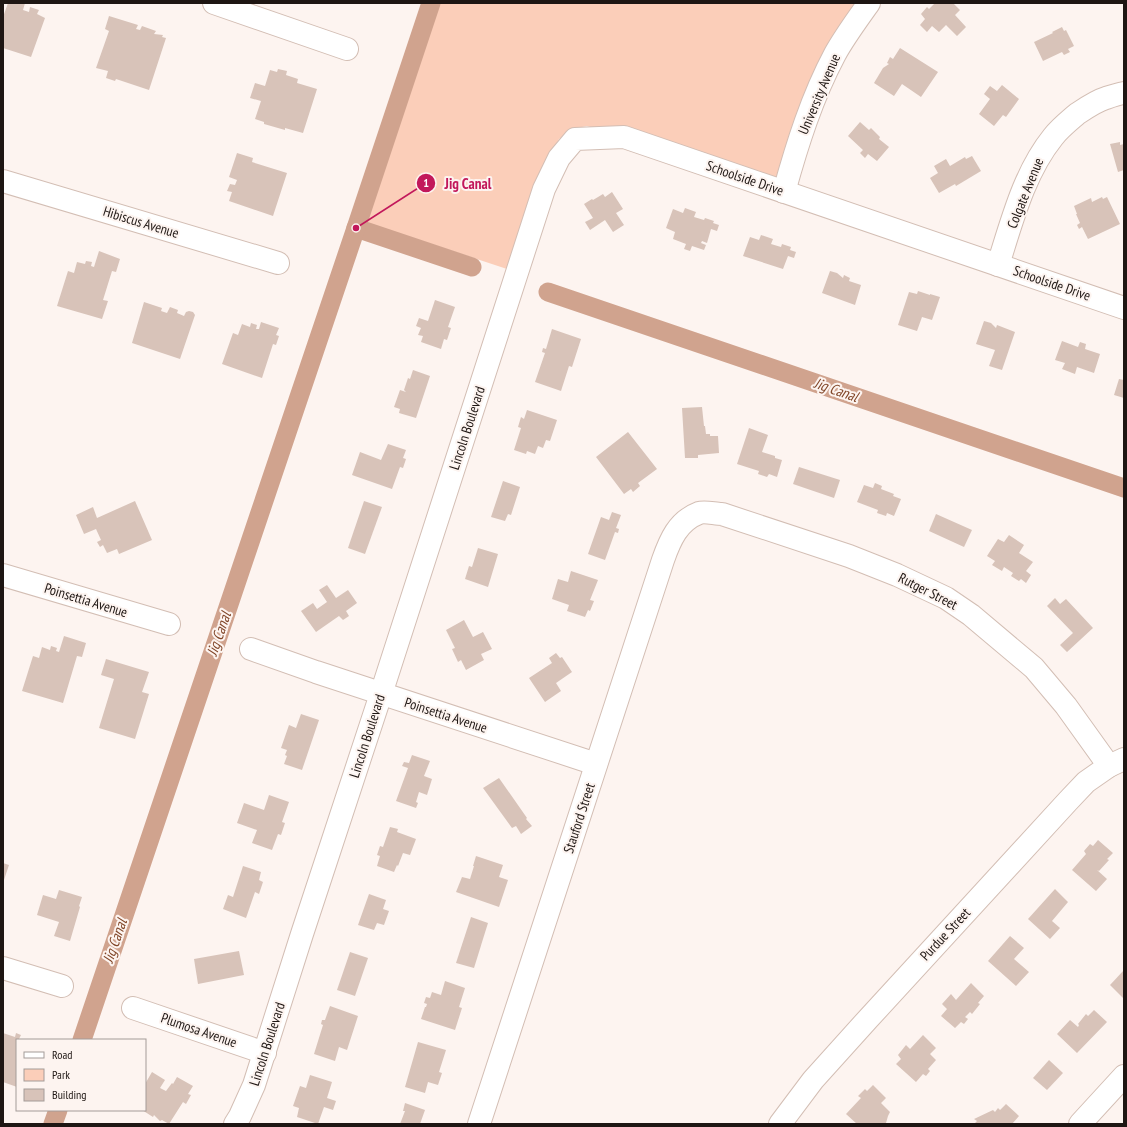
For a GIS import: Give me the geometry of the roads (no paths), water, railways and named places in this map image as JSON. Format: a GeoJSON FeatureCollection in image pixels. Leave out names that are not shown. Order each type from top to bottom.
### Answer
{"type":"FeatureCollection","features":[{"type":"Feature","properties":{"kind":"street"},"geometry":{"type":"LineString","coordinates":[[214,3],[347,49]]}},
{"type":"Feature","properties":{"kind":"street","name":"University Avenue"},"geometry":{"type":"LineString","coordinates":[[784,192],[794,158],[822,80],[850,29],[869,3]]}},
{"type":"Feature","properties":{"kind":"street","name":"Colgate Avenue"},"geometry":{"type":"LineString","coordinates":[[998,265],[1029,175],[1053,136],[1084,108],[1105,98],[1124,93]]}},
{"type":"Feature","properties":{"kind":"street","name":"Schoolside Drive"},"geometry":{"type":"LineString","coordinates":[[494,345],[544,189],[559,158],[575,139],[624,136],[1124,308]]}},
{"type":"Feature","properties":{"kind":"street","name":"Hibiscus Avenue"},"geometry":{"type":"LineString","coordinates":[[3,181],[278,263]]}},
{"type":"Feature","properties":{"kind":"street","name":"Lincoln Boulevard"},"geometry":{"type":"LineString","coordinates":[[234,1124],[240,1116],[254,1085],[265,1053],[302,934],[494,345]]}},
{"type":"Feature","properties":{"kind":"street","name":"Rutger Street"},"geometry":{"type":"LineString","coordinates":[[689,519],[700,512],[722,514],[849,556],[896,575],[946,598],[971,615],[1034,668],[1117,762]]}},
{"type":"Feature","properties":{"kind":"street","name":"Stauford Street"},"geometry":{"type":"LineString","coordinates":[[479,1124],[665,554],[670,542],[683,522],[689,519]]}},
{"type":"Feature","properties":{"kind":"street","name":"Poinsettia Avenue"},"geometry":{"type":"LineString","coordinates":[[3,575],[169,624]]}},
{"type":"Feature","properties":{"kind":"street","name":"Poinsettia Avenue"},"geometry":{"type":"LineString","coordinates":[[251,649],[381,694],[596,764]]}},
{"type":"Feature","properties":{"kind":"street","name":"Purdue Street"},"geometry":{"type":"LineString","coordinates":[[780,1124],[813,1080],[1068,801],[1086,782],[1117,762]]}},
{"type":"Feature","properties":{"kind":"street"},"geometry":{"type":"LineString","coordinates":[[3,968],[62,986]]}},
{"type":"Feature","properties":{"kind":"street","name":"Plumosa Avenue"},"geometry":{"type":"LineString","coordinates":[[133,1008],[265,1053]]}},
{"type":"Feature","properties":{"kind":"street"},"geometry":{"type":"LineString","coordinates":[[1080,1124],[1124,1076]]}},
{"type":"Feature","properties":{"kind":"waterway","name":"Jig Canal"},"geometry":{"type":"LineString","coordinates":[[431,3],[356,228],[472,267]]}},
{"type":"Feature","properties":{"kind":"waterway","name":"Jig Canal"},"geometry":{"type":"LineString","coordinates":[[82,1039],[356,228]]}},
{"type":"Feature","properties":{"kind":"waterway","name":"Jig Canal"},"geometry":{"type":"LineString","coordinates":[[548,292],[1124,488]]}},
{"type":"Feature","properties":{"kind":"waterway","name":"Jig Canal"},"geometry":{"type":"LineString","coordinates":[[53,1124],[58,1111]]}},
{"type":"Feature","properties":{"kind":"place","name":"Jig Canal"},"geometry":{"type":"Point","coordinates":[356,228]}}]}
